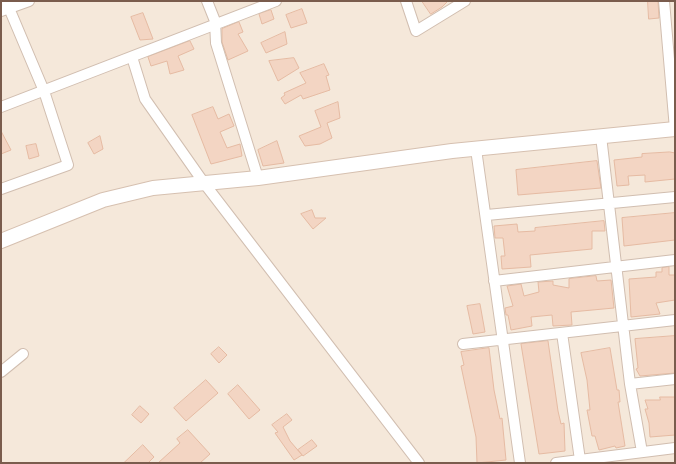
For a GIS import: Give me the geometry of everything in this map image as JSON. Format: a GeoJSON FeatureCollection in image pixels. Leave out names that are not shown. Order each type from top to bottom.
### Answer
{"type":"FeatureCollection","features":[{"type":"Feature","properties":{"kind":"street"},"geometry":{"type":"LineString","coordinates":[[1,189],[68,165],[44,91],[5,7],[29,1]]}},
{"type":"Feature","properties":{"kind":"street"},"geometry":{"type":"LineString","coordinates":[[207,1],[215,25],[216,43],[258,178]]}},
{"type":"Feature","properties":{"kind":"street"},"geometry":{"type":"LineString","coordinates":[[1,107],[276,1]]}},
{"type":"Feature","properties":{"kind":"street"},"geometry":{"type":"LineString","coordinates":[[406,1],[416,31],[465,1]]}},
{"type":"Feature","properties":{"kind":"street"},"geometry":{"type":"LineString","coordinates":[[1,241],[103,200],[153,188],[258,178],[476,149],[675,129],[670,27],[664,1]]}},
{"type":"Feature","properties":{"kind":"street"},"geometry":{"type":"LineString","coordinates":[[132,57],[145,99],[204,183],[419,463]]}},
{"type":"Feature","properties":{"kind":"street"},"geometry":{"type":"LineString","coordinates":[[601,136],[630,384],[642,452]]}},
{"type":"Feature","properties":{"kind":"street"},"geometry":{"type":"LineString","coordinates":[[476,149],[487,215],[494,281],[520,463]]}},
{"type":"Feature","properties":{"kind":"street"},"geometry":{"type":"LineString","coordinates":[[487,215],[608,202],[675,197]]}},
{"type":"Feature","properties":{"kind":"street"},"geometry":{"type":"LineString","coordinates":[[494,281],[675,260]]}},
{"type":"Feature","properties":{"kind":"street"},"geometry":{"type":"LineString","coordinates":[[463,344],[675,320]]}},
{"type":"Feature","properties":{"kind":"street"},"geometry":{"type":"LineString","coordinates":[[562,333],[580,460]]}},
{"type":"Feature","properties":{"kind":"street"},"geometry":{"type":"LineString","coordinates":[[1,372],[23,354]]}},
{"type":"Feature","properties":{"kind":"street"},"geometry":{"type":"LineString","coordinates":[[630,384],[675,379]]}},
{"type":"Feature","properties":{"kind":"street"},"geometry":{"type":"LineString","coordinates":[[556,463],[675,448]]}},
{"type":"Feature","properties":{"kind":"shaded area"},"geometry":{"type":"Polygon","coordinates":[[[1,1],[675,1],[675,463],[1,463],[1,1]]]}},
{"type":"Feature","properties":{"kind":"building"},"geometry":{"type":"Polygon","coordinates":[[[422,1],[448,1],[431,14],[422,1]]]}},
{"type":"Feature","properties":{"kind":"building"},"geometry":{"type":"Polygon","coordinates":[[[648,1],[658,1],[659,18],[649,19],[648,1]]]}},
{"type":"Feature","properties":{"kind":"building"},"geometry":{"type":"Polygon","coordinates":[[[302,9],[307,23],[291,28],[286,15],[302,9]]]}},
{"type":"Feature","properties":{"kind":"building"},"geometry":{"type":"Polygon","coordinates":[[[271,10],[274,19],[262,24],[259,14],[271,10]]]}},
{"type":"Feature","properties":{"kind":"building"},"geometry":{"type":"Polygon","coordinates":[[[143,13],[153,39],[140,40],[131,17],[143,13]]]}},
{"type":"Feature","properties":{"kind":"building"},"geometry":{"type":"Polygon","coordinates":[[[239,22],[243,32],[238,34],[248,51],[228,60],[222,42],[222,29],[239,22]]]}},
{"type":"Feature","properties":{"kind":"building"},"geometry":{"type":"Polygon","coordinates":[[[285,32],[287,44],[266,53],[261,43],[285,32]]]}},
{"type":"Feature","properties":{"kind":"building"},"geometry":{"type":"Polygon","coordinates":[[[190,41],[194,49],[178,56],[184,70],[170,74],[167,61],[151,66],[148,57],[190,41]]]}},
{"type":"Feature","properties":{"kind":"building"},"geometry":{"type":"Polygon","coordinates":[[[294,58],[299,68],[278,81],[269,61],[294,58]]]}},
{"type":"Feature","properties":{"kind":"building"},"geometry":{"type":"Polygon","coordinates":[[[324,64],[329,75],[326,76],[330,90],[303,99],[301,95],[285,104],[281,98],[285,95],[284,93],[306,83],[300,73],[324,64]]]}},
{"type":"Feature","properties":{"kind":"building"},"geometry":{"type":"Polygon","coordinates":[[[338,102],[340,118],[327,123],[332,138],[320,144],[305,146],[299,136],[321,127],[315,111],[338,102]]]}},
{"type":"Feature","properties":{"kind":"building"},"geometry":{"type":"Polygon","coordinates":[[[213,107],[218,119],[229,114],[234,126],[220,132],[227,148],[240,144],[242,156],[211,164],[192,115],[213,107]]]}},
{"type":"Feature","properties":{"kind":"building"},"geometry":{"type":"Polygon","coordinates":[[[1,131],[11,150],[1,154],[1,131]]]}},
{"type":"Feature","properties":{"kind":"building"},"geometry":{"type":"Polygon","coordinates":[[[100,136],[103,149],[94,154],[88,143],[100,136]]]}},
{"type":"Feature","properties":{"kind":"building"},"geometry":{"type":"Polygon","coordinates":[[[277,141],[284,163],[263,166],[258,150],[277,141]]]}},
{"type":"Feature","properties":{"kind":"building"},"geometry":{"type":"Polygon","coordinates":[[[36,144],[39,156],[29,159],[26,146],[36,144]]]}},
{"type":"Feature","properties":{"kind":"building"},"geometry":{"type":"Polygon","coordinates":[[[675,153],[675,179],[645,182],[645,175],[628,176],[629,185],[617,186],[614,160],[642,157],[642,154],[675,153]]]}},
{"type":"Feature","properties":{"kind":"building"},"geometry":{"type":"Polygon","coordinates":[[[597,161],[601,188],[518,195],[516,170],[597,161]]]}},
{"type":"Feature","properties":{"kind":"building"},"geometry":{"type":"Polygon","coordinates":[[[312,210],[315,218],[326,218],[313,229],[301,214],[312,210]]]}},
{"type":"Feature","properties":{"kind":"building"},"geometry":{"type":"Polygon","coordinates":[[[675,213],[675,240],[624,246],[622,218],[675,213]]]}},
{"type":"Feature","properties":{"kind":"building"},"geometry":{"type":"Polygon","coordinates":[[[604,221],[605,231],[592,231],[592,249],[530,255],[531,267],[502,269],[501,256],[505,256],[503,238],[495,238],[494,226],[517,224],[518,232],[535,231],[535,228],[604,221]]]}},
{"type":"Feature","properties":{"kind":"building"},"geometry":{"type":"Polygon","coordinates":[[[669,267],[669,275],[675,275],[675,300],[656,303],[660,314],[631,317],[629,279],[656,277],[656,272],[662,272],[662,268],[669,267]]]}},
{"type":"Feature","properties":{"kind":"building"},"geometry":{"type":"Polygon","coordinates":[[[596,276],[597,281],[611,280],[614,308],[571,312],[572,325],[553,326],[552,315],[531,317],[532,326],[511,330],[505,308],[513,306],[507,286],[521,284],[524,296],[539,292],[538,282],[553,281],[553,285],[569,288],[569,279],[596,276]]]}},
{"type":"Feature","properties":{"kind":"building"},"geometry":{"type":"Polygon","coordinates":[[[480,304],[485,332],[473,334],[467,306],[480,304]]]}},
{"type":"Feature","properties":{"kind":"building"},"geometry":{"type":"Polygon","coordinates":[[[675,336],[675,373],[640,376],[636,369],[638,368],[635,339],[675,336]]]}},
{"type":"Feature","properties":{"kind":"building"},"geometry":{"type":"Polygon","coordinates":[[[548,341],[558,411],[561,424],[564,423],[565,451],[539,454],[521,344],[548,341]]]}},
{"type":"Feature","properties":{"kind":"building"},"geometry":{"type":"Polygon","coordinates":[[[219,347],[227,355],[219,363],[211,354],[219,347]]]}},
{"type":"Feature","properties":{"kind":"building"},"geometry":{"type":"Polygon","coordinates":[[[489,348],[494,390],[500,419],[502,418],[506,460],[477,463],[476,437],[461,366],[464,365],[461,352],[489,348]]]}},
{"type":"Feature","properties":{"kind":"building"},"geometry":{"type":"Polygon","coordinates":[[[610,348],[617,390],[619,390],[620,402],[618,402],[625,446],[616,448],[615,446],[599,450],[595,436],[592,436],[587,410],[590,410],[587,380],[581,353],[610,348]]]}},
{"type":"Feature","properties":{"kind":"building"},"geometry":{"type":"Polygon","coordinates":[[[206,380],[218,393],[186,421],[174,408],[206,380]]]}},
{"type":"Feature","properties":{"kind":"building"},"geometry":{"type":"Polygon","coordinates":[[[238,385],[260,410],[249,419],[228,394],[238,385]]]}},
{"type":"Feature","properties":{"kind":"building"},"geometry":{"type":"Polygon","coordinates":[[[660,397],[675,397],[675,435],[650,437],[649,423],[645,409],[648,409],[645,400],[660,400],[660,397]]]}},
{"type":"Feature","properties":{"kind":"building"},"geometry":{"type":"Polygon","coordinates":[[[140,406],[149,414],[141,423],[132,415],[140,406]]]}},
{"type":"Feature","properties":{"kind":"building"},"geometry":{"type":"Polygon","coordinates":[[[287,414],[292,420],[283,427],[290,441],[302,455],[294,460],[275,433],[278,432],[272,425],[287,414]]]}},
{"type":"Feature","properties":{"kind":"building"},"geometry":{"type":"Polygon","coordinates":[[[188,430],[210,454],[200,463],[158,463],[180,443],[177,439],[188,430]]]}},
{"type":"Feature","properties":{"kind":"building"},"geometry":{"type":"Polygon","coordinates":[[[312,440],[317,446],[303,456],[298,450],[312,440]]]}},
{"type":"Feature","properties":{"kind":"building"},"geometry":{"type":"Polygon","coordinates":[[[143,445],[154,457],[148,463],[124,463],[143,445]]]}}]}
